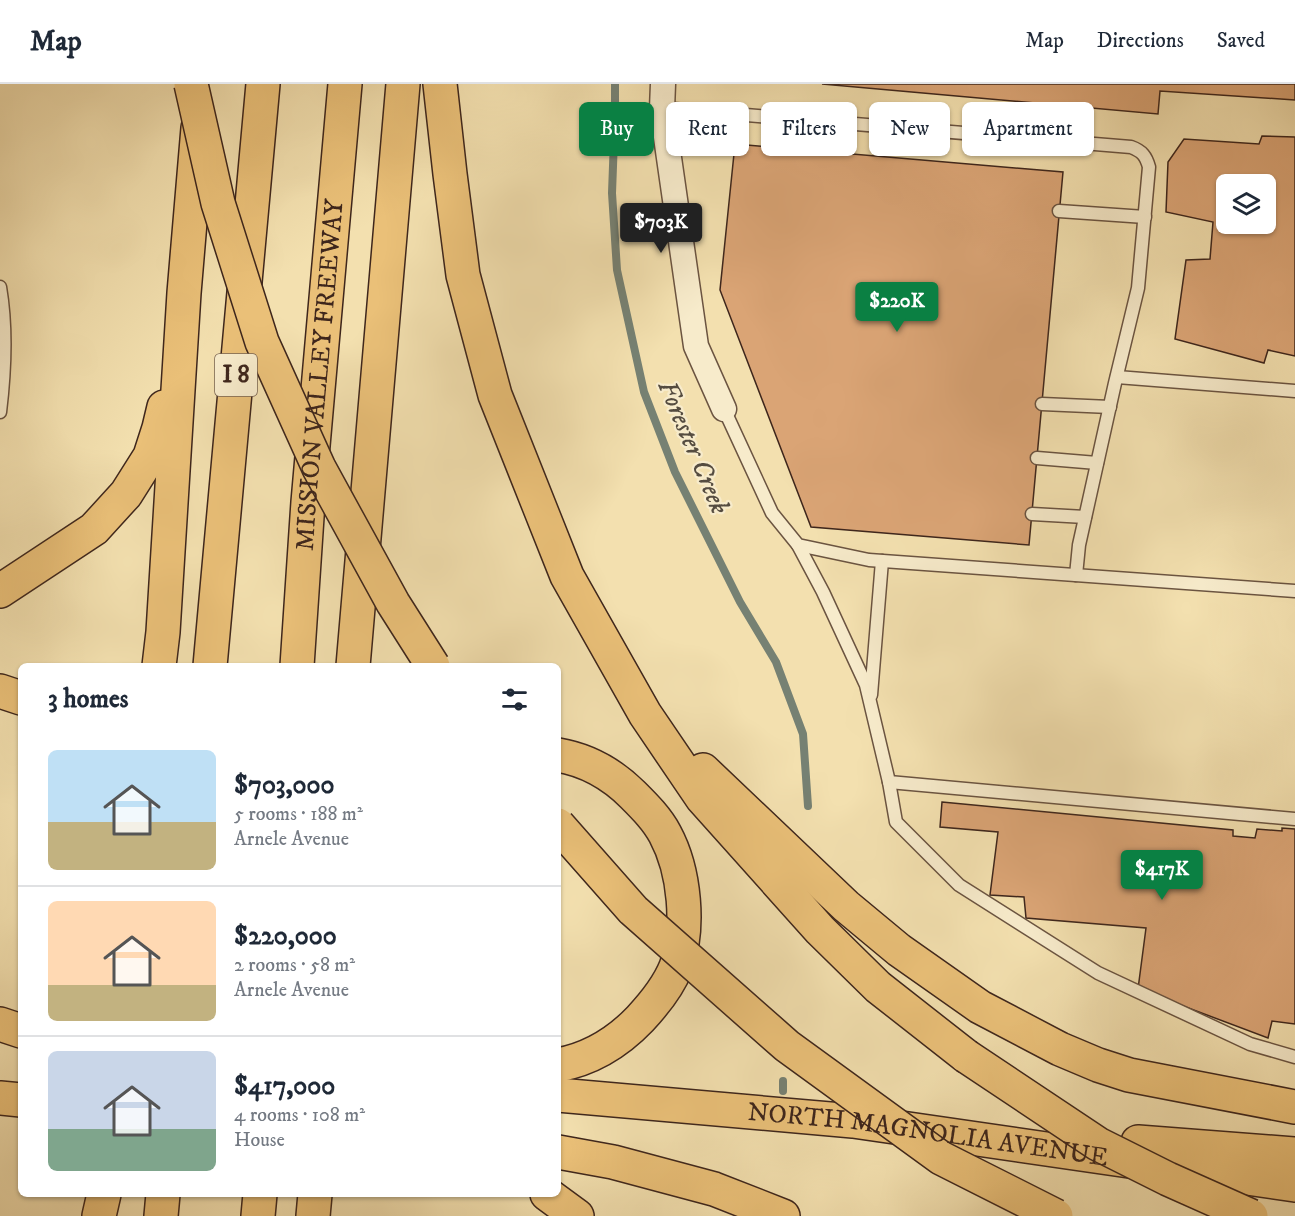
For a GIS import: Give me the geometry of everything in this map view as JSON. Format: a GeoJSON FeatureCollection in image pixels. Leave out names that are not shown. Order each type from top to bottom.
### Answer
{"type":"FeatureCollection","features":[{"type":"Feature","properties":{"kind":"highway"},"geometry":{"type":"LineString","coordinates":[[191,84],[218,203],[262,342],[319,468],[393,603],[431,663]]}},
{"type":"Feature","properties":{"kind":"highway"},"geometry":{"type":"LineString","coordinates":[[159,663],[184,293],[201,84]]}},
{"type":"Feature","properties":{"kind":"highway","name":"I 8"},"geometry":{"type":"LineString","coordinates":[[210,663],[263,84]]}},
{"type":"Feature","properties":{"kind":"highway","name":"MISSION VALLEY FREEWAY"},"geometry":{"type":"LineString","coordinates":[[297,663],[308,502],[345,84]]}},
{"type":"Feature","properties":{"kind":"highway"},"geometry":{"type":"LineString","coordinates":[[353,663],[403,84]]}},
{"type":"Feature","properties":{"kind":"highway"},"geometry":{"type":"LineString","coordinates":[[440,84],[464,275],[495,395],[567,576],[645,714],[702,798],[820,930],[878,987],[966,1056],[1098,1143],[1168,1179],[1251,1216]]}},
{"type":"Feature","properties":{"kind":"highway"},"geometry":{"type":"LineString","coordinates":[[0,591],[94,529],[126,494],[150,456],[166,399],[184,293]]}},
{"type":"Feature","properties":{"kind":"highway"},"geometry":{"type":"LineString","coordinates":[[0,691],[18,697]]}},
{"type":"Feature","properties":{"kind":"highway"},"geometry":{"type":"LineString","coordinates":[[645,714],[846,906],[899,950],[980,1007],[1027,1033],[1098,1065],[1129,1075],[1295,1107]]}},
{"type":"Feature","properties":{"kind":"highway"},"geometry":{"type":"LineString","coordinates":[[561,756],[598,768],[624,786],[647,809],[664,834],[674,856],[682,890],[684,914],[682,943],[675,967],[664,990],[648,1010],[627,1033],[612,1044],[579,1060],[561,1064]]}},
{"type":"Feature","properties":{"kind":"highway"},"geometry":{"type":"LineString","coordinates":[[561,828],[633,910],[787,1046],[941,1158],[1056,1216]]}},
{"type":"Feature","properties":{"kind":"highway"},"geometry":{"type":"LineString","coordinates":[[0,1024],[18,1030]]}},
{"type":"Feature","properties":{"kind":"highway"},"geometry":{"type":"LineString","coordinates":[[0,1047],[18,1048]]}},
{"type":"Feature","properties":{"kind":"highway","name":"NORTH MAGNOLIA AVENUE"},"geometry":{"type":"LineString","coordinates":[[561,1095],[853,1121],[1295,1185]]}},
{"type":"Feature","properties":{"kind":"highway"},"geometry":{"type":"LineString","coordinates":[[0,1098],[18,1100]]}},
{"type":"Feature","properties":{"kind":"highway"},"geometry":{"type":"LineString","coordinates":[[853,1121],[1295,1154]]}},
{"type":"Feature","properties":{"kind":"highway"},"geometry":{"type":"LineString","coordinates":[[561,1152],[613,1161],[714,1189],[783,1216]]}},
{"type":"Feature","properties":{"kind":"highway"},"geometry":{"type":"LineString","coordinates":[[99,1216],[105,1197]]}},
{"type":"Feature","properties":{"kind":"highway"},"geometry":{"type":"LineString","coordinates":[[106,1197],[107,1216]]}},
{"type":"Feature","properties":{"kind":"highway"},"geometry":{"type":"LineString","coordinates":[[161,1216],[163,1197]]}},
{"type":"Feature","properties":{"kind":"highway"},"geometry":{"type":"LineString","coordinates":[[258,1216],[260,1197]]}},
{"type":"Feature","properties":{"kind":"highway"},"geometry":{"type":"LineString","coordinates":[[313,1216],[315,1197]]}},
{"type":"Feature","properties":{"kind":"highway"},"geometry":{"type":"LineString","coordinates":[[551,1197],[577,1216]]}},
{"type":"Feature","properties":{"kind":"street"},"geometry":{"type":"LineString","coordinates":[[663,84],[662,108],[696,346],[724,409]]}},
{"type":"Feature","properties":{"kind":"lane"},"geometry":{"type":"LineString","coordinates":[[662,108],[1131,147],[1141,151],[1149,167],[1138,288],[1079,545],[1077,575]]}},
{"type":"Feature","properties":{"kind":"lane"},"geometry":{"type":"LineString","coordinates":[[1059,211],[1145,217]]}},
{"type":"Feature","properties":{"kind":"lane"},"geometry":{"type":"LineString","coordinates":[[0,287],[4,380],[0,412]]}},
{"type":"Feature","properties":{"kind":"lane"},"geometry":{"type":"LineString","coordinates":[[1117,377],[1295,391]]}},
{"type":"Feature","properties":{"kind":"lane"},"geometry":{"type":"LineString","coordinates":[[1042,404],[1110,407]]}},
{"type":"Feature","properties":{"kind":"lane"},"geometry":{"type":"LineString","coordinates":[[724,409],[772,513],[798,545],[823,592],[866,685],[896,822],[958,885],[1098,973],[1250,1044],[1295,1057]]}},
{"type":"Feature","properties":{"kind":"lane"},"geometry":{"type":"LineString","coordinates":[[1037,458],[1097,463]]}},
{"type":"Feature","properties":{"kind":"lane"},"geometry":{"type":"LineString","coordinates":[[1032,514],[1085,517]]}},
{"type":"Feature","properties":{"kind":"lane"},"geometry":{"type":"LineString","coordinates":[[798,545],[869,560],[1295,591]]}},
{"type":"Feature","properties":{"kind":"lane"},"geometry":{"type":"LineString","coordinates":[[870,702],[882,561]]}},
{"type":"Feature","properties":{"kind":"lane"},"geometry":{"type":"LineString","coordinates":[[889,782],[1295,819]]}},
{"type":"Feature","properties":{"kind":"building"},"geometry":{"type":"Polygon","coordinates":[[[822,84],[1295,84],[1295,100],[1160,91],[1158,114],[1094,108],[1094,102],[1024,102],[822,84]]]}},
{"type":"Feature","properties":{"kind":"building"},"geometry":{"type":"Polygon","coordinates":[[[1262,136],[1295,137],[1295,356],[1268,350],[1264,363],[1175,339],[1186,260],[1210,259],[1213,222],[1166,212],[1168,162],[1184,139],[1259,144],[1262,136]]]}},
{"type":"Feature","properties":{"kind":"building"},"geometry":{"type":"Polygon","coordinates":[[[749,145],[761,146],[761,156],[857,154],[1063,172],[1029,545],[811,527],[720,290],[734,156],[749,156],[749,145]]]}},
{"type":"Feature","properties":{"kind":"building"},"geometry":{"type":"Polygon","coordinates":[[[942,802],[1233,830],[1233,836],[1255,838],[1257,829],[1282,831],[1282,828],[1295,829],[1295,1024],[1272,1021],[1268,1038],[1138,989],[1146,928],[1026,918],[1024,897],[990,895],[998,832],[940,827],[942,802]]]}},
{"type":"Feature","properties":{"kind":"waterway","name":"Forester Creek"},"geometry":{"type":"LineString","coordinates":[[615,84],[612,193],[617,270],[644,392],[675,472],[740,602],[776,662],[803,734],[808,806]]}},
{"type":"Feature","properties":{"kind":"waterway","name":"Forester Creek"},"geometry":{"type":"LineString","coordinates":[[783,1081],[783,1091]]}}]}
